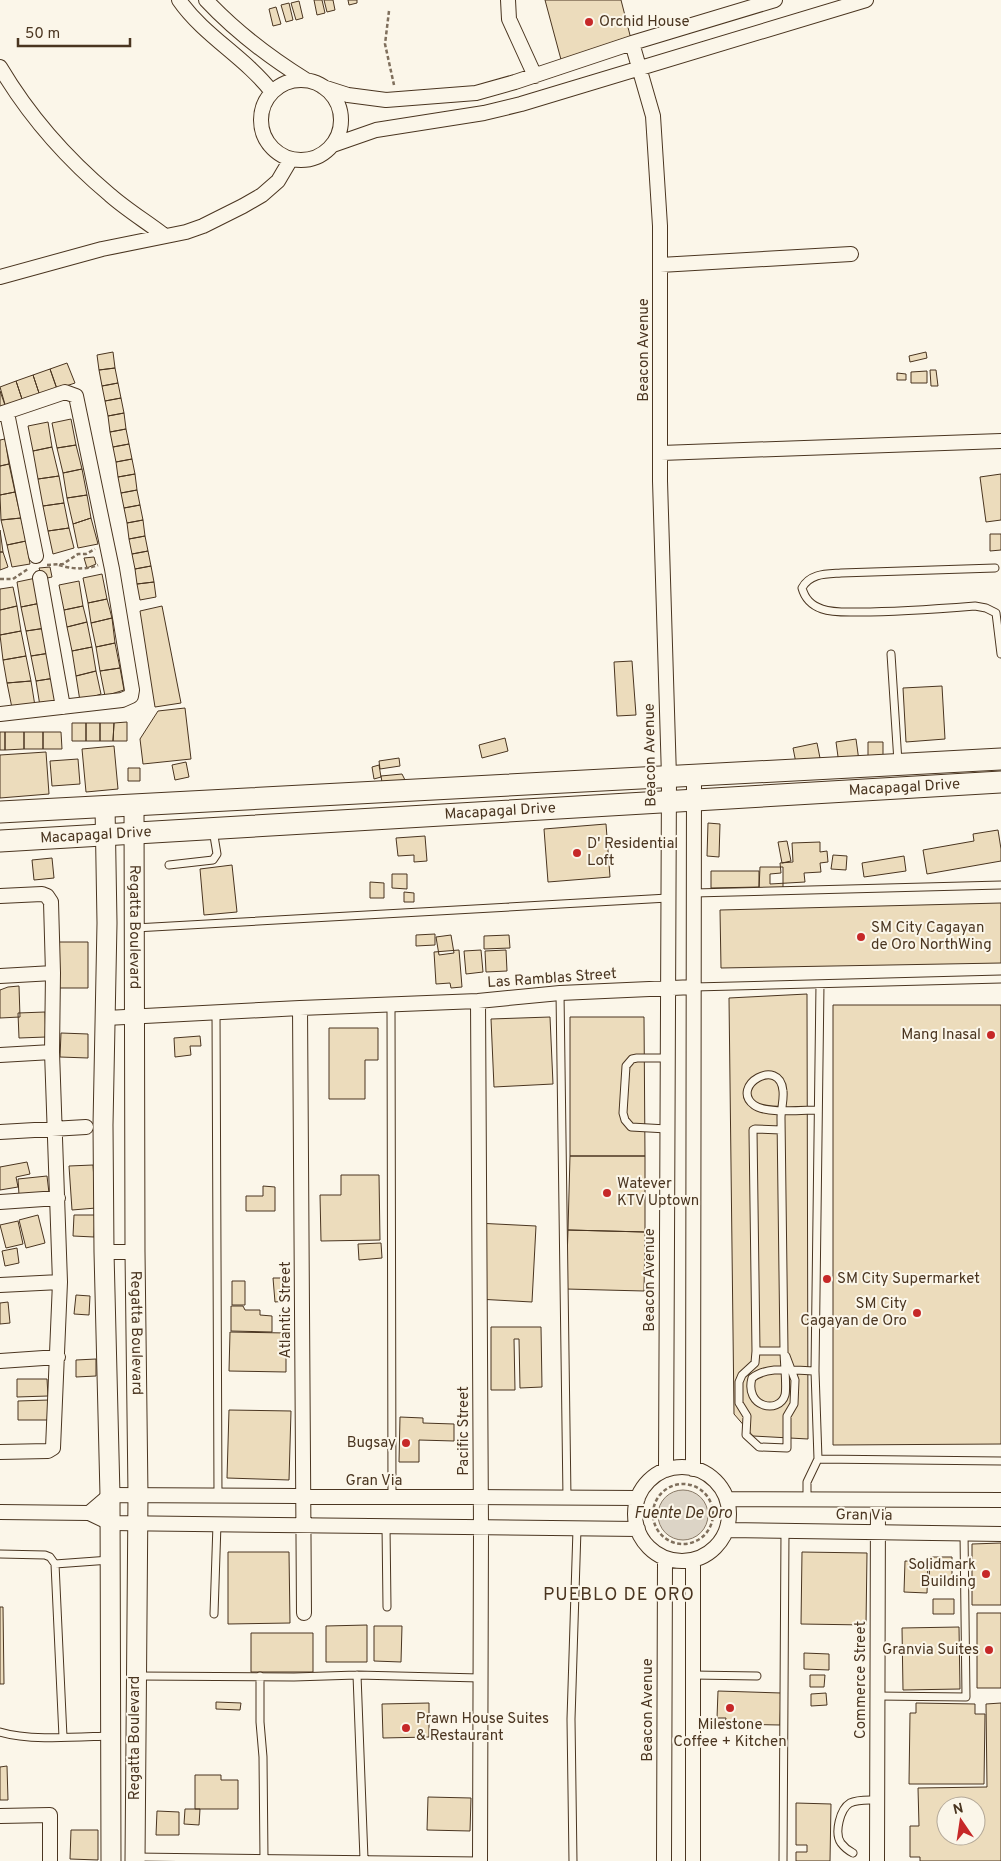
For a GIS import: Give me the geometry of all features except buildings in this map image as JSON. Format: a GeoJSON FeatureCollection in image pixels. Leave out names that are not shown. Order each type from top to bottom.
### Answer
{"type":"FeatureCollection","features":[{"type":"Feature","properties":{"kind":"main road","name":"Macapagal Drive"},"geometry":{"type":"LineString","coordinates":[[0,812],[1001,759]]}},
{"type":"Feature","properties":{"kind":"main road","name":"Macapagal Drive"},"geometry":{"type":"LineString","coordinates":[[0,842],[1001,782]]}},
{"type":"Feature","properties":{"kind":"street"},"geometry":{"type":"LineString","coordinates":[[179,0],[205,30],[252,69],[272,92]]}},
{"type":"Feature","properties":{"kind":"street"},"geometry":{"type":"LineString","coordinates":[[206,0],[230,25],[276,62],[306,80],[348,95],[366,98],[398,99],[476,93],[775,0]]}},
{"type":"Feature","properties":{"kind":"street"},"geometry":{"type":"LineString","coordinates":[[508,0],[509,19],[535,76]]}},
{"type":"Feature","properties":{"kind":"street"},"geometry":{"type":"LineString","coordinates":[[306,80],[287,82],[272,92],[262,108],[260,118],[263,136],[274,151],[291,159],[310,160],[333,145],[376,130],[484,113],[521,104],[866,0]]}},
{"type":"Feature","properties":{"kind":"street","name":"Beacon Avenue"},"geometry":{"type":"LineString","coordinates":[[632,43],[653,116],[656,136],[660,226],[660,482],[669,777],[666,1058],[666,1470]]}},
{"type":"Feature","properties":{"kind":"street"},"geometry":{"type":"LineString","coordinates":[[0,68],[18,98],[40,126],[76,165],[111,196],[165,236]]}},
{"type":"Feature","properties":{"kind":"street"},"geometry":{"type":"LineString","coordinates":[[323,87],[336,100],[341,118],[341,128],[333,145]]}},
{"type":"Feature","properties":{"kind":"street"},"geometry":{"type":"LineString","coordinates":[[0,278],[102,249],[186,232],[203,226],[262,195],[278,181],[291,159]]}},
{"type":"Feature","properties":{"kind":"street"},"geometry":{"type":"LineString","coordinates":[[660,265],[851,254]]}},
{"type":"Feature","properties":{"kind":"street"},"geometry":{"type":"LineString","coordinates":[[0,714],[62,707],[122,700],[131,696],[132,681],[108,547],[76,396],[65,392],[3,413],[37,566],[62,707]]}},
{"type":"Feature","properties":{"kind":"street"},"geometry":{"type":"LineString","coordinates":[[661,453],[1001,441]]}},
{"type":"Feature","properties":{"kind":"street"},"geometry":{"type":"LineString","coordinates":[[693,1469],[694,776]]}},
{"type":"Feature","properties":{"kind":"street","name":"Regatta Boulevard"},"geometry":{"type":"LineString","coordinates":[[134,805],[135,1252],[138,1495],[135,1859]]}},
{"type":"Feature","properties":{"kind":"street","name":"Regatta Boulevard"},"geometry":{"type":"LineString","coordinates":[[106,806],[107,923],[103,1125],[110,1495],[111,1861]]}},
{"type":"Feature","properties":{"kind":"street"},"geometry":{"type":"LineString","coordinates":[[0,896],[32,894],[48,896],[51,902],[53,973],[52,1052],[60,1282],[54,1448],[48,1451],[0,1452]]}},
{"type":"Feature","properties":{"kind":"street"},"geometry":{"type":"LineString","coordinates":[[0,976],[53,973]]}},
{"type":"Feature","properties":{"kind":"street","name":"Las Ramblas Street"},"geometry":{"type":"LineString","coordinates":[[106,1018],[478,1001],[694,986]]}},
{"type":"Feature","properties":{"kind":"street","name":"Pacific Street"},"geometry":{"type":"LineString","coordinates":[[478,1001],[481,1528],[480,1861]]}},
{"type":"Feature","properties":{"kind":"street","name":"Atlantic Street"},"geometry":{"type":"LineString","coordinates":[[300,1008],[304,1613]]}},
{"type":"Feature","properties":{"kind":"street"},"geometry":{"type":"LineString","coordinates":[[0,1055],[52,1052]]}},
{"type":"Feature","properties":{"kind":"street"},"geometry":{"type":"LineString","coordinates":[[0,1132],[86,1127]]}},
{"type":"Feature","properties":{"kind":"street"},"geometry":{"type":"LineString","coordinates":[[0,1202],[58,1198]]}},
{"type":"Feature","properties":{"kind":"street"},"geometry":{"type":"LineString","coordinates":[[104,1252],[135,1252]]}},
{"type":"Feature","properties":{"kind":"street"},"geometry":{"type":"LineString","coordinates":[[0,1285],[60,1282]]}},
{"type":"Feature","properties":{"kind":"street"},"geometry":{"type":"LineString","coordinates":[[0,1361],[58,1357]]}},
{"type":"Feature","properties":{"kind":"street"},"geometry":{"type":"LineString","coordinates":[[684,1467],[693,1469],[704,1472],[722,1488],[727,1499],[730,1515],[727,1530],[714,1550],[693,1560],[675,1561],[665,1558],[648,1547],[635,1519],[638,1498],[649,1481],[666,1470],[684,1467]]}},
{"type":"Feature","properties":{"kind":"street"},"geometry":{"type":"LineString","coordinates":[[89,1513],[110,1495]]}},
{"type":"Feature","properties":{"kind":"street","name":"Gran Via"},"geometry":{"type":"LineString","coordinates":[[110,1495],[638,1498]]}},
{"type":"Feature","properties":{"kind":"street","name":"Gran Via"},"geometry":{"type":"LineString","coordinates":[[727,1499],[1001,1500]]}},
{"type":"Feature","properties":{"kind":"street","name":"Commerce Street"},"geometry":{"type":"LineString","coordinates":[[877,1861],[878,1500]]}},
{"type":"Feature","properties":{"kind":"street"},"geometry":{"type":"LineString","coordinates":[[0,1512],[89,1513],[110,1523],[138,1524],[638,1529]]}},
{"type":"Feature","properties":{"kind":"street","name":"Gran Via"},"geometry":{"type":"LineString","coordinates":[[727,1530],[1001,1534]]}},
{"type":"Feature","properties":{"kind":"street","name":"Beacon Avenue"},"geometry":{"type":"LineString","coordinates":[[664,1861],[665,1558]]}},
{"type":"Feature","properties":{"kind":"street"},"geometry":{"type":"LineString","coordinates":[[693,1560],[693,1861]]}},
{"type":"Feature","properties":{"kind":"street"},"geometry":{"type":"LineString","coordinates":[[0,1816],[50,1816],[50,1861]]}},
{"type":"Feature","properties":{"kind":"lane"},"geometry":{"type":"LineString","coordinates":[[995,568],[818,575],[810,578],[802,588],[804,596],[809,602],[822,610],[839,612],[975,606],[986,608],[996,614],[1001,654]]}},
{"type":"Feature","properties":{"kind":"lane"},"geometry":{"type":"LineString","coordinates":[[891,654],[898,765]]}},
{"type":"Feature","properties":{"kind":"lane"},"geometry":{"type":"LineString","coordinates":[[169,865],[213,860],[217,854],[213,830]]}},
{"type":"Feature","properties":{"kind":"lane"},"geometry":{"type":"LineString","coordinates":[[694,893],[1001,885]]}},
{"type":"Feature","properties":{"kind":"lane"},"geometry":{"type":"LineString","coordinates":[[135,928],[668,898]]}},
{"type":"Feature","properties":{"kind":"lane","name":"Las Ramblas Street"},"geometry":{"type":"LineString","coordinates":[[694,986],[1001,979]]}},
{"type":"Feature","properties":{"kind":"lane"},"geometry":{"type":"LineString","coordinates":[[807,1499],[807,1482],[818,1459],[815,1372],[820,984]]}},
{"type":"Feature","properties":{"kind":"lane"},"geometry":{"type":"LineString","coordinates":[[560,994],[566,1498]]}},
{"type":"Feature","properties":{"kind":"lane"},"geometry":{"type":"LineString","coordinates":[[391,1004],[392,1497]]}},
{"type":"Feature","properties":{"kind":"lane"},"geometry":{"type":"LineString","coordinates":[[216,1012],[218,1496]]}},
{"type":"Feature","properties":{"kind":"lane"},"geometry":{"type":"LineString","coordinates":[[666,1058],[637,1058],[632,1059],[626,1066],[624,1113],[625,1120],[631,1127],[667,1130]]}},
{"type":"Feature","properties":{"kind":"lane"},"geometry":{"type":"LineString","coordinates":[[815,1372],[796,1371],[786,1371],[776,1371],[764,1370],[752,1378],[750,1390],[756,1401],[766,1406],[776,1404],[785,1395],[784,1374],[784,1367],[784,1359],[784,1351],[781,1130],[781,1111],[781,1104],[783,1091],[778,1079],[765,1074],[752,1081],[747,1093],[754,1106],[769,1110],[778,1110],[786,1110],[810,1110],[818,1110]]}},
{"type":"Feature","properties":{"kind":"lane"},"geometry":{"type":"LineString","coordinates":[[781,1130],[756,1128],[753,1130],[756,1351],[755,1363],[742,1375],[739,1382],[739,1403],[747,1416],[746,1435],[758,1447],[787,1448],[787,1416],[794,1404],[795,1380],[784,1351]]}},
{"type":"Feature","properties":{"kind":"lane"},"geometry":{"type":"LineString","coordinates":[[756,1351],[784,1351]]}},
{"type":"Feature","properties":{"kind":"lane"},"geometry":{"type":"LineString","coordinates":[[818,1459],[1001,1462]]}},
{"type":"Feature","properties":{"kind":"lane"},"geometry":{"type":"LineString","coordinates":[[214,1614],[217,1524]]}},
{"type":"Feature","properties":{"kind":"lane"},"geometry":{"type":"LineString","coordinates":[[386,1526],[387,1607]]}},
{"type":"Feature","properties":{"kind":"lane"},"geometry":{"type":"LineString","coordinates":[[573,1861],[571,1700],[578,1529]]}},
{"type":"Feature","properties":{"kind":"lane"},"geometry":{"type":"LineString","coordinates":[[783,1861],[785,1531]]}},
{"type":"Feature","properties":{"kind":"lane"},"geometry":{"type":"LineString","coordinates":[[877,1696],[966,1697],[964,1533]]}},
{"type":"Feature","properties":{"kind":"lane"},"geometry":{"type":"LineString","coordinates":[[0,1554],[45,1555],[50,1557],[55,1564],[63,1737]]}},
{"type":"Feature","properties":{"kind":"lane"},"geometry":{"type":"LineString","coordinates":[[55,1564],[110,1560]]}},
{"type":"Feature","properties":{"kind":"lane"},"geometry":{"type":"LineString","coordinates":[[136,1676],[357,1675],[480,1678]]}},
{"type":"Feature","properties":{"kind":"lane"},"geometry":{"type":"LineString","coordinates":[[357,1675],[364,1859]]}},
{"type":"Feature","properties":{"kind":"lane"},"geometry":{"type":"LineString","coordinates":[[693,1675],[757,1676]]}},
{"type":"Feature","properties":{"kind":"lane"},"geometry":{"type":"LineString","coordinates":[[260,1676],[264,1858]]}},
{"type":"Feature","properties":{"kind":"lane"},"geometry":{"type":"LineString","coordinates":[[0,1732],[9,1735],[63,1737],[110,1736]]}},
{"type":"Feature","properties":{"kind":"lane"},"geometry":{"type":"LineString","coordinates":[[853,1853],[839,1839],[840,1816],[844,1808],[854,1802],[877,1800]]}},
{"type":"Feature","properties":{"kind":"lane"},"geometry":{"type":"LineString","coordinates":[[135,1859],[264,1858],[480,1861]]}},
{"type":"Feature","properties":{"kind":"path"},"geometry":{"type":"LineString","coordinates":[[389,10],[385,44],[398,99]]}},
{"type":"Feature","properties":{"kind":"path"},"geometry":{"type":"LineString","coordinates":[[0,579],[13,579],[37,566],[63,564],[78,554],[86,554],[98,548],[104,549],[108,547]]}},
{"type":"Feature","properties":{"kind":"path"},"geometry":{"type":"LineString","coordinates":[[54,564],[71,568],[92,568],[107,562],[110,563],[112,569]]}},
{"type":"Feature","properties":{"kind":"path"},"geometry":{"type":"LineString","coordinates":[[685,1484],[701,1490],[707,1496],[713,1512],[712,1521],[704,1535],[698,1540],[682,1544],[674,1543],[660,1534],[653,1518],[653,1510],[661,1494],[676,1485],[685,1484]]}},
{"type":"Feature","properties":{"kind":"water","name":"Fuente De Oro"},"geometry":{"type":"Polygon","coordinates":[[[683,1490],[693,1492],[701,1497],[706,1505],[708,1515],[706,1525],[701,1533],[693,1538],[683,1540],[673,1538],[665,1533],[660,1525],[658,1515],[660,1505],[665,1497],[673,1492],[683,1490]]]}},
{"type":"Feature","properties":{"kind":"place","name":"Orchid House"},"geometry":{"type":"Point","coordinates":[589,22]}},
{"type":"Feature","properties":{"kind":"place","name":"D' Residential Loft"},"geometry":{"type":"Point","coordinates":[577,853]}},
{"type":"Feature","properties":{"kind":"place","name":"SM City Cagayan de Oro NorthWing"},"geometry":{"type":"Point","coordinates":[861,937]}},
{"type":"Feature","properties":{"kind":"place","name":"Mang Inasal"},"geometry":{"type":"Point","coordinates":[991,1035]}},
{"type":"Feature","properties":{"kind":"place","name":"Watever KTV Uptown"},"geometry":{"type":"Point","coordinates":[607,1193]}},
{"type":"Feature","properties":{"kind":"place","name":"SM City Supermarket"},"geometry":{"type":"Point","coordinates":[827,1279]}},
{"type":"Feature","properties":{"kind":"place","name":"SM City Cagayan de Oro"},"geometry":{"type":"Point","coordinates":[917,1313]}},
{"type":"Feature","properties":{"kind":"place","name":"Bugsay"},"geometry":{"type":"Point","coordinates":[406,1443]}},
{"type":"Feature","properties":{"kind":"place","name":"Solidmark Building"},"geometry":{"type":"Point","coordinates":[986,1574]}},
{"type":"Feature","properties":{"kind":"place","name":"Granvia Suites"},"geometry":{"type":"Point","coordinates":[989,1650]}},
{"type":"Feature","properties":{"kind":"place","name":"Milestone Coffee + Kitchen"},"geometry":{"type":"Point","coordinates":[730,1708]}},
{"type":"Feature","properties":{"kind":"place","name":"Prawn House Suites & Restaurant"},"geometry":{"type":"Point","coordinates":[406,1728]}},
{"type":"Feature","properties":{"kind":"district","name":"PUEBLO DE ORO"},"geometry":{"type":"Point","coordinates":[619,1595]}}]}
